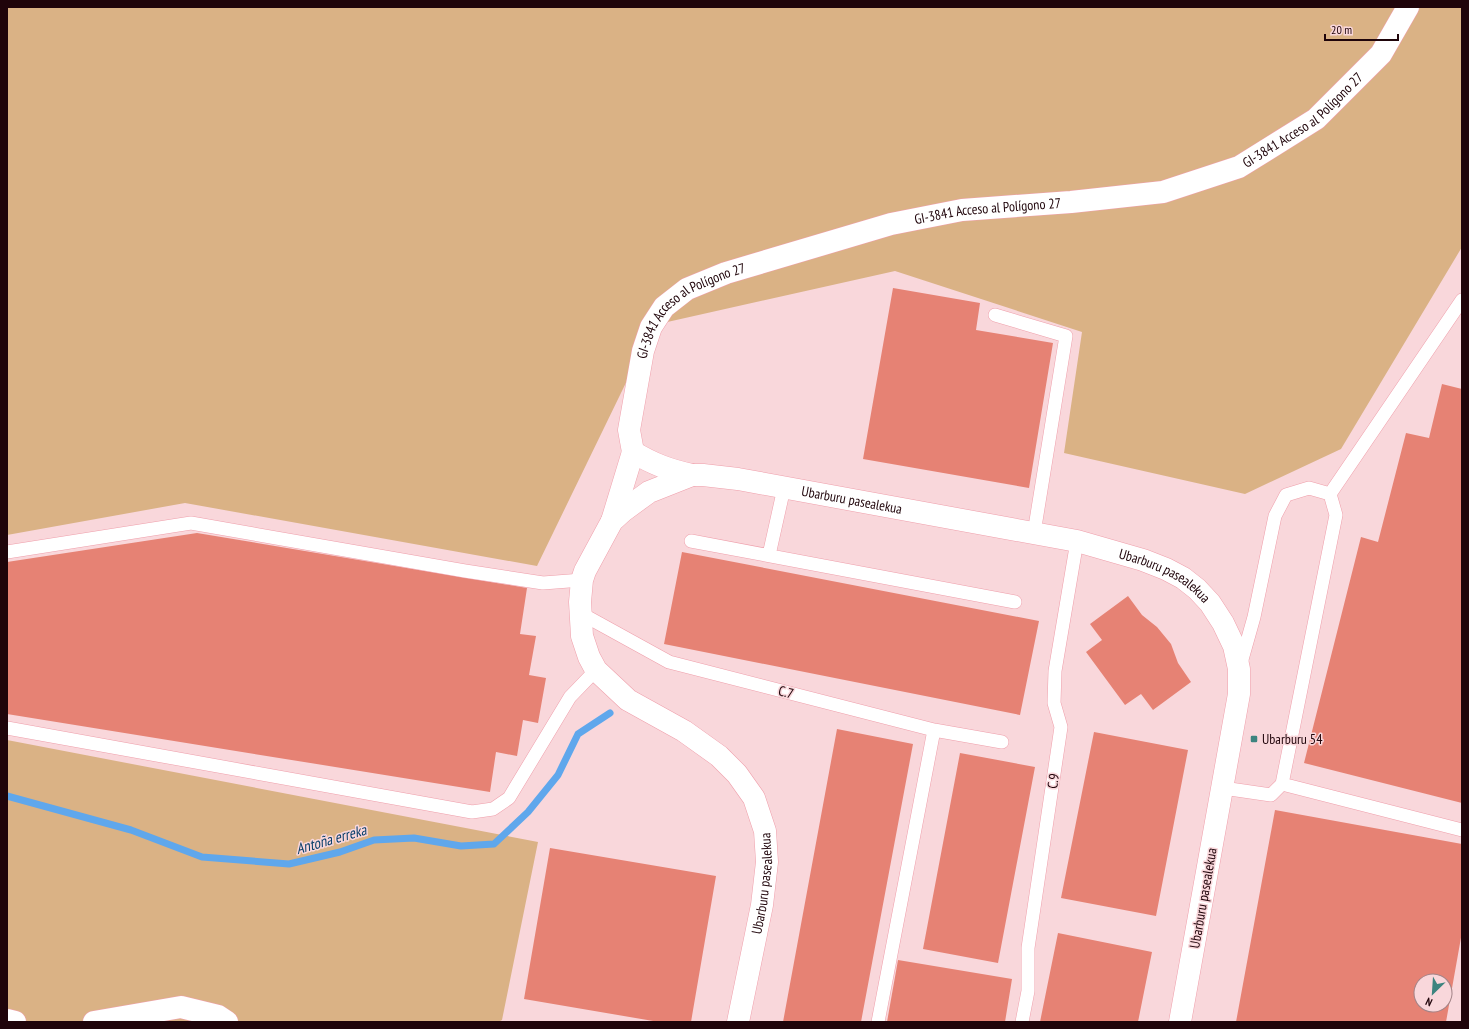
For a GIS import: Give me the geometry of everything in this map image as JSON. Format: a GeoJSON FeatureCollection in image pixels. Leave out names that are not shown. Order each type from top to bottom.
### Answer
{"type":"FeatureCollection","features":[{"type":"Feature","properties":{"kind":"street","name":"GI-3841 Acceso al Polígono 27"},"geometry":{"type":"LineString","coordinates":[[633,452],[629,430],[643,351],[651,327],[664,307],[687,289],[726,273],[892,224],[962,210],[1071,202],[1163,192],[1239,167],[1316,119],[1381,54],[1408,7]]}},
{"type":"Feature","properties":{"kind":"street","name":"Ubarburu pasealekua"},"geometry":{"type":"LineString","coordinates":[[612,521],[633,452],[652,463],[672,471],[692,475],[738,479],[1077,541],[1143,560],[1166,569],[1183,578],[1197,589],[1210,603],[1224,623],[1234,646],[1239,669],[1239,694],[1180,1022]]}},
{"type":"Feature","properties":{"kind":"street","name":"Ubarburu pasealekua"},"geometry":{"type":"LineString","coordinates":[[692,475],[649,492],[622,511],[612,521],[585,571],[582,580],[580,613],[582,636],[596,670],[628,700],[684,731],[719,756],[737,774],[754,798],[765,830],[767,862],[762,905],[738,1022]]}},
{"type":"Feature","properties":{"kind":"street"},"geometry":{"type":"LineString","coordinates":[[94,1022],[181,1007],[218,1016],[227,1022]]}},
{"type":"Feature","properties":{"kind":"street"},"geometry":{"type":"LineString","coordinates":[[7,1020],[15,1022]]}},
{"type":"Feature","properties":{"kind":"lane"},"geometry":{"type":"LineString","coordinates":[[1330,494],[1462,300]]}},
{"type":"Feature","properties":{"kind":"lane"},"geometry":{"type":"LineString","coordinates":[[995,315],[1066,336],[1034,533]]}},
{"type":"Feature","properties":{"kind":"lane"},"geometry":{"type":"LineString","coordinates":[[769,555],[784,488]]}},
{"type":"Feature","properties":{"kind":"lane"},"geometry":{"type":"LineString","coordinates":[[1239,669],[1254,618],[1275,516],[1286,495],[1309,488],[1330,494]]}},
{"type":"Feature","properties":{"kind":"lane"},"geometry":{"type":"LineString","coordinates":[[1223,788],[1271,795],[1282,784],[1336,515],[1330,494]]}},
{"type":"Feature","properties":{"kind":"lane"},"geometry":{"type":"LineString","coordinates":[[7,552],[191,523],[480,574],[543,583],[582,580]]}},
{"type":"Feature","properties":{"kind":"lane"},"geometry":{"type":"LineString","coordinates":[[692,541],[1015,602]]}},
{"type":"Feature","properties":{"kind":"lane","name":"C.9"},"geometry":{"type":"LineString","coordinates":[[1022,1022],[1028,991],[1028,948],[1061,727],[1054,702],[1055,671],[1077,541]]}},
{"type":"Feature","properties":{"kind":"lane","name":"C.7"},"geometry":{"type":"LineString","coordinates":[[580,613],[669,662],[934,730],[1002,742]]}},
{"type":"Feature","properties":{"kind":"lane"},"geometry":{"type":"LineString","coordinates":[[7,728],[472,812],[493,809],[509,798],[570,697],[596,670]]}},
{"type":"Feature","properties":{"kind":"lane"},"geometry":{"type":"LineString","coordinates":[[878,1022],[934,730]]}},
{"type":"Feature","properties":{"kind":"lane"},"geometry":{"type":"LineString","coordinates":[[1282,784],[1462,830]]}},
{"type":"Feature","properties":{"kind":"shaded area"},"geometry":{"type":"Polygon","coordinates":[[[7,7],[1462,7],[1462,247],[1341,449],[1245,494],[1064,453],[1082,332],[895,271],[654,325],[537,566],[185,503],[7,535],[7,7]]]}},
{"type":"Feature","properties":{"kind":"shaded area"},"geometry":{"type":"Polygon","coordinates":[[[7,740],[538,842],[502,1020],[498,1022],[7,1022],[7,740]]]}},
{"type":"Feature","properties":{"kind":"building"},"geometry":{"type":"Polygon","coordinates":[[[893,288],[980,303],[976,330],[1053,343],[1029,488],[863,459],[893,288]]]}},
{"type":"Feature","properties":{"kind":"building"},"geometry":{"type":"Polygon","coordinates":[[[1442,384],[1462,389],[1462,803],[1304,763],[1361,537],[1378,542],[1406,433],[1429,438],[1442,384]]]}},
{"type":"Feature","properties":{"kind":"building"},"geometry":{"type":"Polygon","coordinates":[[[197,533],[527,588],[520,634],[536,636],[529,675],[546,678],[538,723],[523,720],[517,756],[496,752],[490,792],[7,714],[7,562],[197,533]]]}},
{"type":"Feature","properties":{"kind":"building"},"geometry":{"type":"Polygon","coordinates":[[[682,552],[1039,621],[1020,715],[664,644],[682,552]]]}},
{"type":"Feature","properties":{"kind":"building"},"geometry":{"type":"Polygon","coordinates":[[[1128,596],[1142,615],[1157,627],[1171,644],[1178,663],[1191,682],[1153,710],[1141,694],[1125,705],[1086,652],[1102,640],[1090,624],[1128,596]]]}},
{"type":"Feature","properties":{"kind":"building"},"geometry":{"type":"Polygon","coordinates":[[[837,729],[913,744],[861,1022],[783,1022],[837,729]]]}},
{"type":"Feature","properties":{"kind":"building"},"geometry":{"type":"Polygon","coordinates":[[[1094,732],[1188,750],[1156,916],[1061,898],[1094,732]]]}},
{"type":"Feature","properties":{"kind":"building"},"geometry":{"type":"Polygon","coordinates":[[[960,753],[1035,767],[998,963],[923,949],[960,753]]]}},
{"type":"Feature","properties":{"kind":"building"},"geometry":{"type":"Polygon","coordinates":[[[1275,810],[1462,844],[1462,932],[1453,983],[1453,973],[1413,973],[1413,1013],[1448,1013],[1446,1022],[1236,1022],[1275,810]]]}},
{"type":"Feature","properties":{"kind":"building"},"geometry":{"type":"Polygon","coordinates":[[[550,848],[716,876],[691,1022],[659,1022],[524,999],[550,848]]]}},
{"type":"Feature","properties":{"kind":"building"},"geometry":{"type":"Polygon","coordinates":[[[1058,933],[1152,952],[1138,1022],[1040,1022],[1058,933]]]}},
{"type":"Feature","properties":{"kind":"building"},"geometry":{"type":"Polygon","coordinates":[[[898,960],[1012,979],[1005,1022],[887,1022],[898,960]]]}},
{"type":"Feature","properties":{"kind":"waterway","name":"Antoña erreka"},"geometry":{"type":"LineString","coordinates":[[7,796],[131,830],[202,857],[289,864],[340,852],[374,840],[414,838],[461,846],[494,844],[528,812],[558,775],[578,734],[610,713]]}},
{"type":"Feature","properties":{"kind":"place","name":"Ubarburu 54"},"geometry":{"type":"Point","coordinates":[1254,739]}}]}
